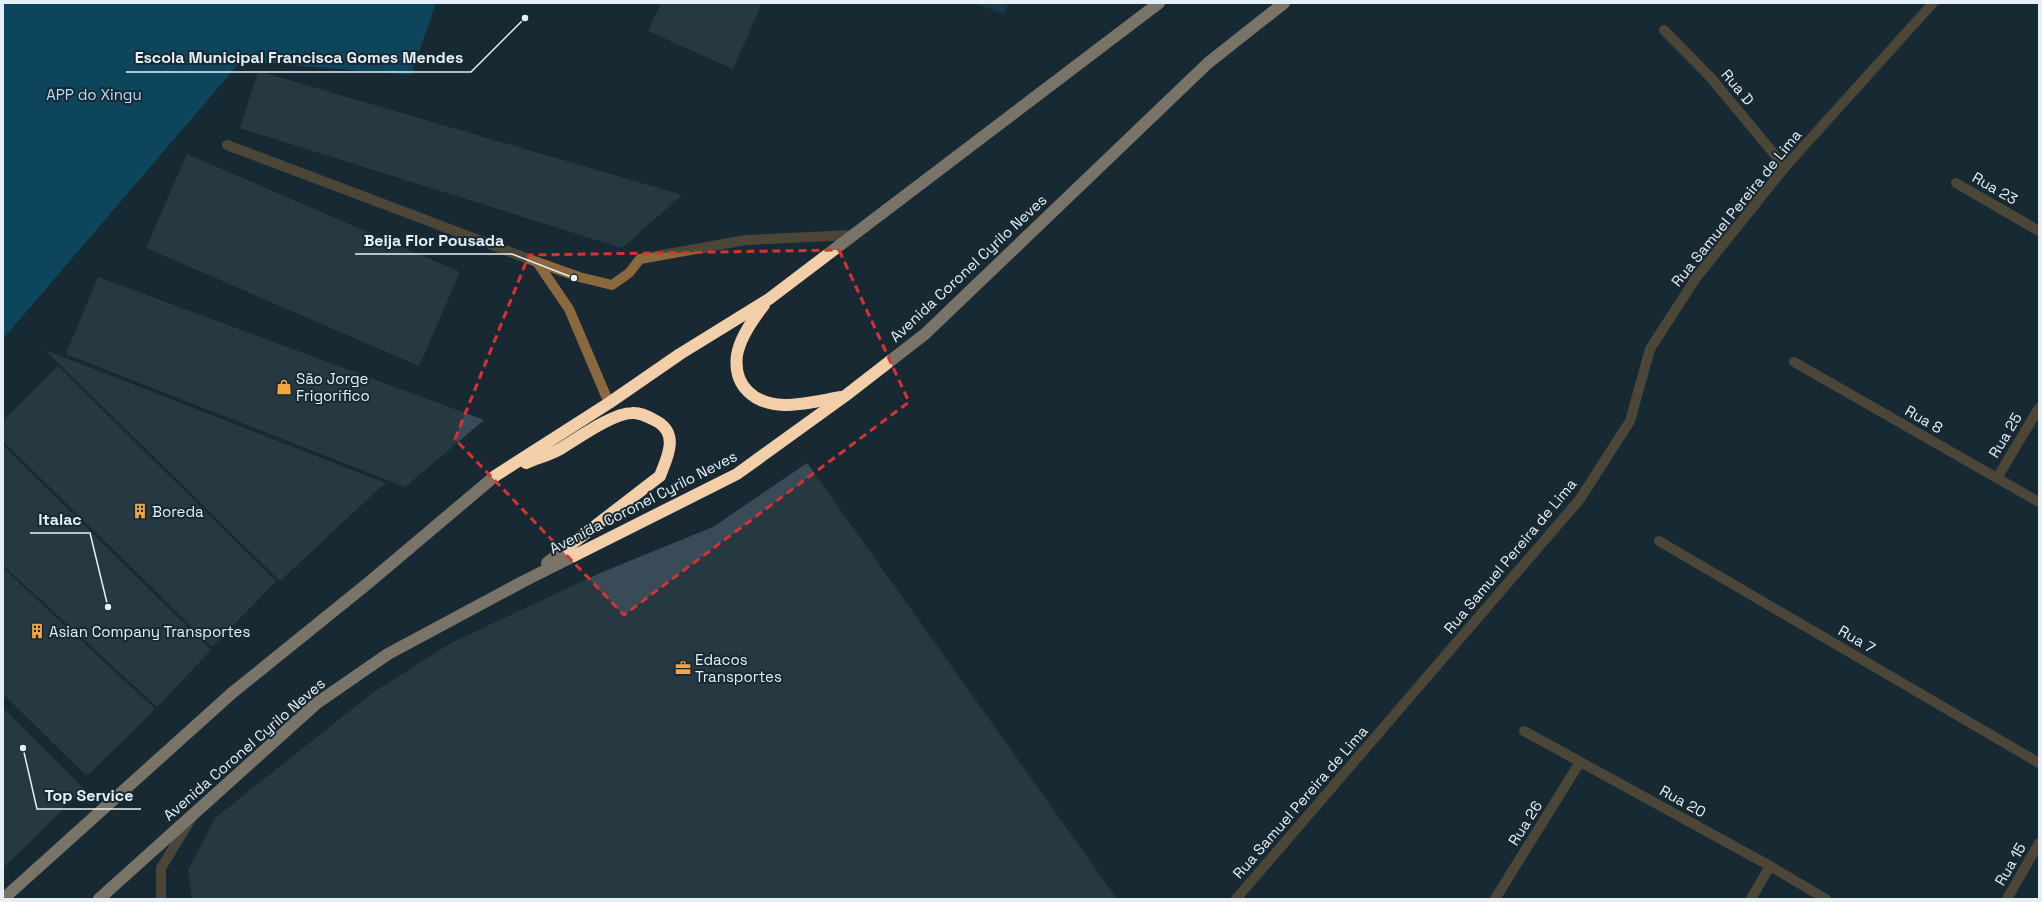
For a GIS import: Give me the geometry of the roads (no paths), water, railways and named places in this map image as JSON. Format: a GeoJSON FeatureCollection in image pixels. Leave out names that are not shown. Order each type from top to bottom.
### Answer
{"type":"FeatureCollection","features":[{"type":"Feature","properties":{"kind":"highway"},"geometry":{"type":"LineString","coordinates":[[3,899],[232,693],[367,584],[495,476],[609,403],[680,354],[769,299],[1158,3]]}},
{"type":"Feature","properties":{"kind":"highway","name":"Avenida Coronel Cyrilo Neves"},"geometry":{"type":"LineString","coordinates":[[99,899],[196,810],[317,703],[388,654],[524,581],[738,474],[845,396],[925,334],[1208,62],[1284,3]]}},
{"type":"Feature","properties":{"kind":"highway"},"geometry":{"type":"LineString","coordinates":[[769,299],[751,324],[742,340],[737,355],[739,381],[749,394],[766,402],[783,405],[845,396]]}},
{"type":"Feature","properties":{"kind":"highway"},"geometry":{"type":"LineString","coordinates":[[495,476],[558,450],[612,419],[632,413],[648,416],[665,426],[671,440],[668,457],[660,476],[524,581]]}},
{"type":"Feature","properties":{"kind":"street","name":"Rua Samuel Pereira de Lima"},"geometry":{"type":"LineString","coordinates":[[1236,899],[1580,499],[1630,421],[1650,349],[1696,278],[1785,167],[1933,3]]}},
{"type":"Feature","properties":{"kind":"street","name":"Rua D"},"geometry":{"type":"LineString","coordinates":[[1664,30],[1711,78],[1785,167]]}},
{"type":"Feature","properties":{"kind":"street"},"geometry":{"type":"LineString","coordinates":[[227,145],[537,262],[579,277],[612,285],[629,273],[640,259],[746,240],[853,235]]}},
{"type":"Feature","properties":{"kind":"street","name":"Rua 23"},"geometry":{"type":"LineString","coordinates":[[1956,183],[2039,232]]}},
{"type":"Feature","properties":{"kind":"street"},"geometry":{"type":"LineString","coordinates":[[537,262],[569,309],[609,403]]}},
{"type":"Feature","properties":{"kind":"street","name":"Rua 8"},"geometry":{"type":"LineString","coordinates":[[1794,362],[2039,502]]}},
{"type":"Feature","properties":{"kind":"street","name":"Rua 25"},"geometry":{"type":"LineString","coordinates":[[1997,478],[2039,408]]}},
{"type":"Feature","properties":{"kind":"street","name":"Rua 7"},"geometry":{"type":"LineString","coordinates":[[1659,541],[2039,763]]}},
{"type":"Feature","properties":{"kind":"street","name":"Rua 20"},"geometry":{"type":"LineString","coordinates":[[1524,731],[1770,866],[1826,899]]}},
{"type":"Feature","properties":{"kind":"street","name":"Rua 26"},"geometry":{"type":"LineString","coordinates":[[1495,899],[1580,762]]}},
{"type":"Feature","properties":{"kind":"street"},"geometry":{"type":"LineString","coordinates":[[161,899],[161,868],[196,810]]}},
{"type":"Feature","properties":{"kind":"street","name":"Rua 15"},"geometry":{"type":"LineString","coordinates":[[2007,899],[2039,843]]}},
{"type":"Feature","properties":{"kind":"street"},"geometry":{"type":"LineString","coordinates":[[1751,899],[1770,866]]}},
{"type":"Feature","properties":{"kind":"place","name":"Escola Municipal Francisca Gomes Mendes"},"geometry":{"type":"Point","coordinates":[525,18]}},
{"type":"Feature","properties":{"kind":"place","name":"Beija Flor Pousada"},"geometry":{"type":"Point","coordinates":[574,278]}},
{"type":"Feature","properties":{"kind":"place","name":"São Jorge Frigorífico"},"geometry":{"type":"Point","coordinates":[284,387]}},
{"type":"Feature","properties":{"kind":"place","name":"Boreda"},"geometry":{"type":"Point","coordinates":[140,511]}},
{"type":"Feature","properties":{"kind":"place","name":"Italac"},"geometry":{"type":"Point","coordinates":[108,607]}},
{"type":"Feature","properties":{"kind":"place","name":"Asian Company Transportes"},"geometry":{"type":"Point","coordinates":[37,631]}},
{"type":"Feature","properties":{"kind":"place","name":"Edacos Transportes"},"geometry":{"type":"Point","coordinates":[683,668]}},
{"type":"Feature","properties":{"kind":"place","name":"Top Service"},"geometry":{"type":"Point","coordinates":[23,748]}},
{"type":"Feature","properties":{"kind":"park label","name":"APP do Xingu"},"geometry":{"type":"Point","coordinates":[94,94]}}]}
